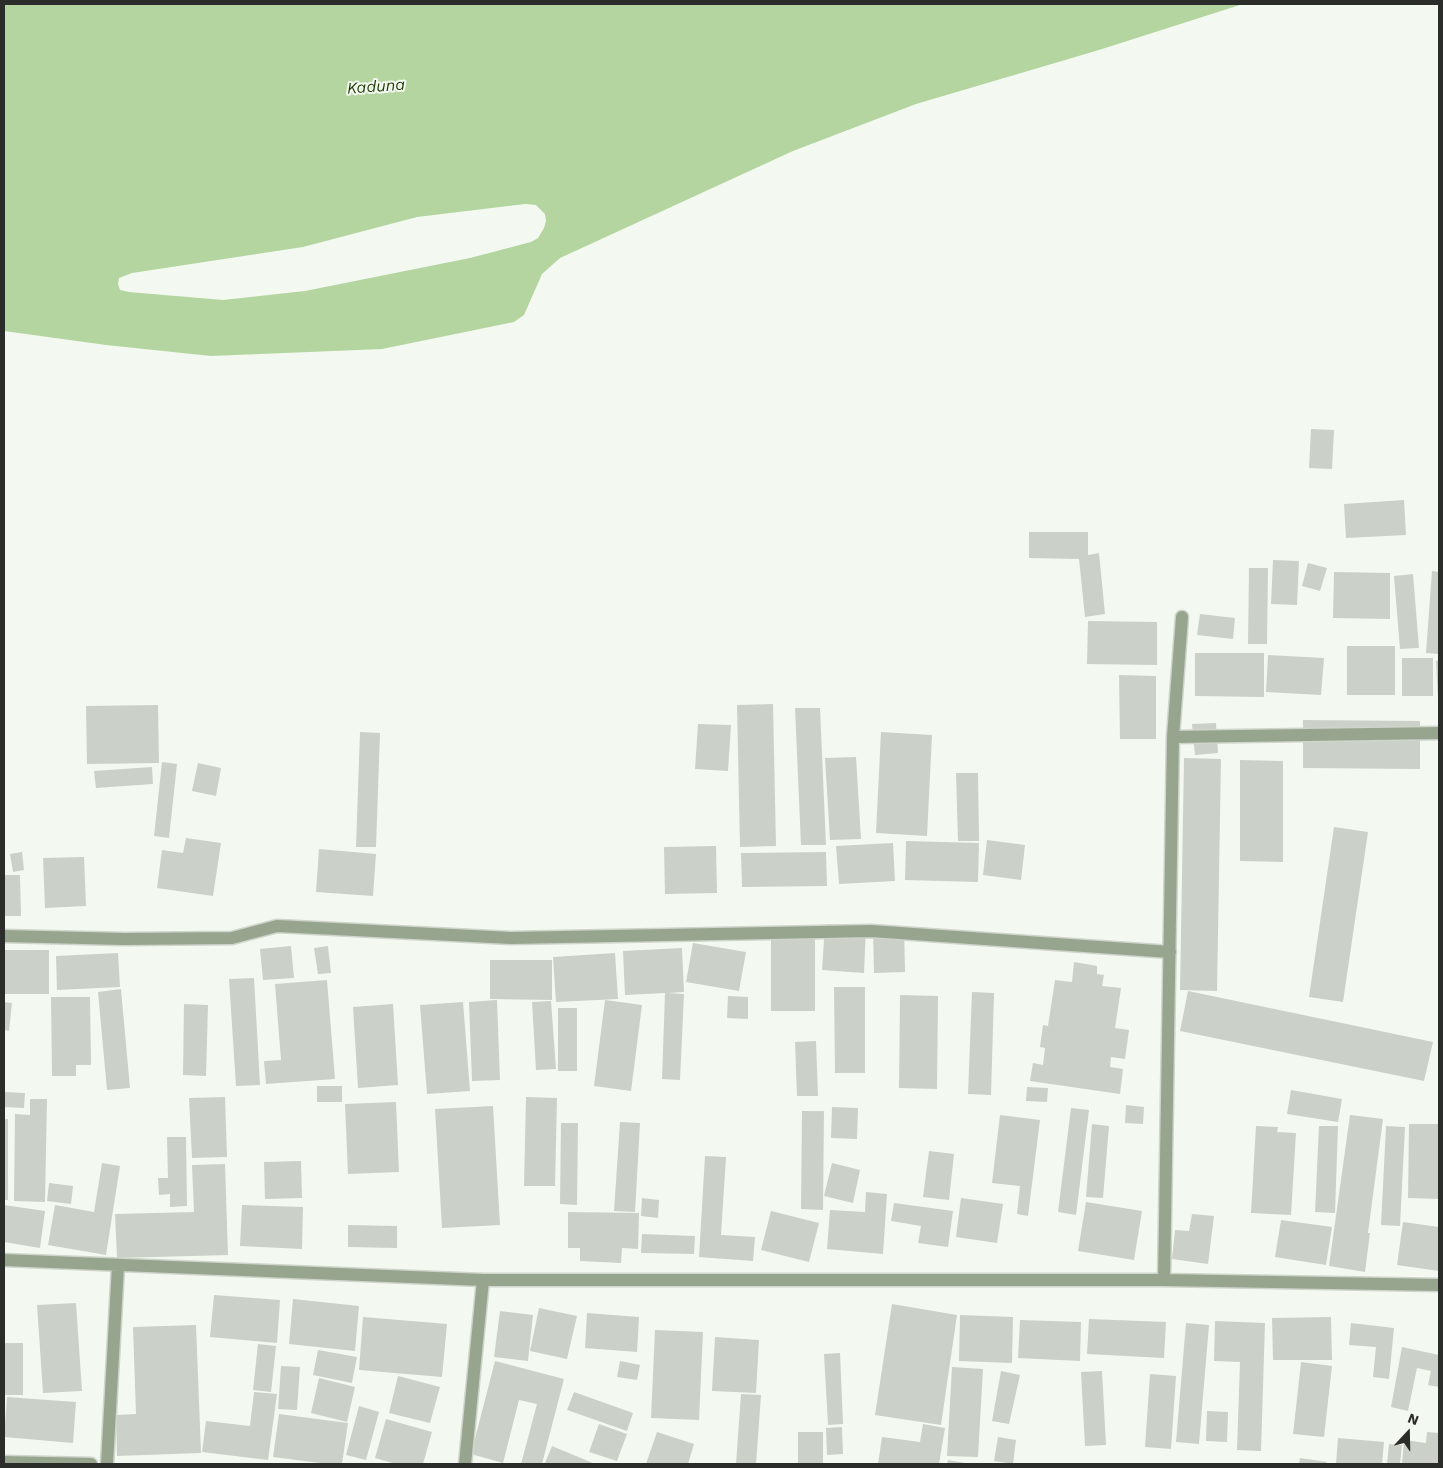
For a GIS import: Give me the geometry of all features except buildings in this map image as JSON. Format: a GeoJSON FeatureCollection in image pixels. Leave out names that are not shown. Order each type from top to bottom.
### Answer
{"type":"FeatureCollection","features":[{"type":"Feature","properties":{"kind":"street"},"geometry":{"type":"LineString","coordinates":[[1164,1280],[1173,737],[1182,617]]}},
{"type":"Feature","properties":{"kind":"street"},"geometry":{"type":"LineString","coordinates":[[1173,737],[1439,733]]}},
{"type":"Feature","properties":{"kind":"street"},"geometry":{"type":"LineString","coordinates":[[4,936],[124,939],[232,938],[277,926],[510,938],[870,931],[1170,952]]}},
{"type":"Feature","properties":{"kind":"street"},"geometry":{"type":"LineString","coordinates":[[4,1260],[483,1280],[1164,1280],[1439,1286]]}},
{"type":"Feature","properties":{"kind":"street"},"geometry":{"type":"LineString","coordinates":[[107,1464],[118,1266]]}},
{"type":"Feature","properties":{"kind":"street"},"geometry":{"type":"LineString","coordinates":[[465,1464],[483,1280]]}},
{"type":"Feature","properties":{"kind":"street"},"geometry":{"type":"LineString","coordinates":[[4,1462],[91,1464]]}},
{"type":"Feature","properties":{"kind":"water","name":"Kaduna"},"geometry":{"type":"Polygon","coordinates":[[[4,4],[1243,4],[1099,50],[916,104],[793,151],[560,258],[542,274],[524,315],[514,322],[382,349],[211,356],[106,345],[4,331],[4,4]],[[525,204],[417,217],[303,247],[132,273],[119,278],[118,284],[120,290],[129,292],[223,300],[305,291],[470,258],[531,242],[538,238],[546,221],[545,214],[536,205],[525,204]]]}}]}
